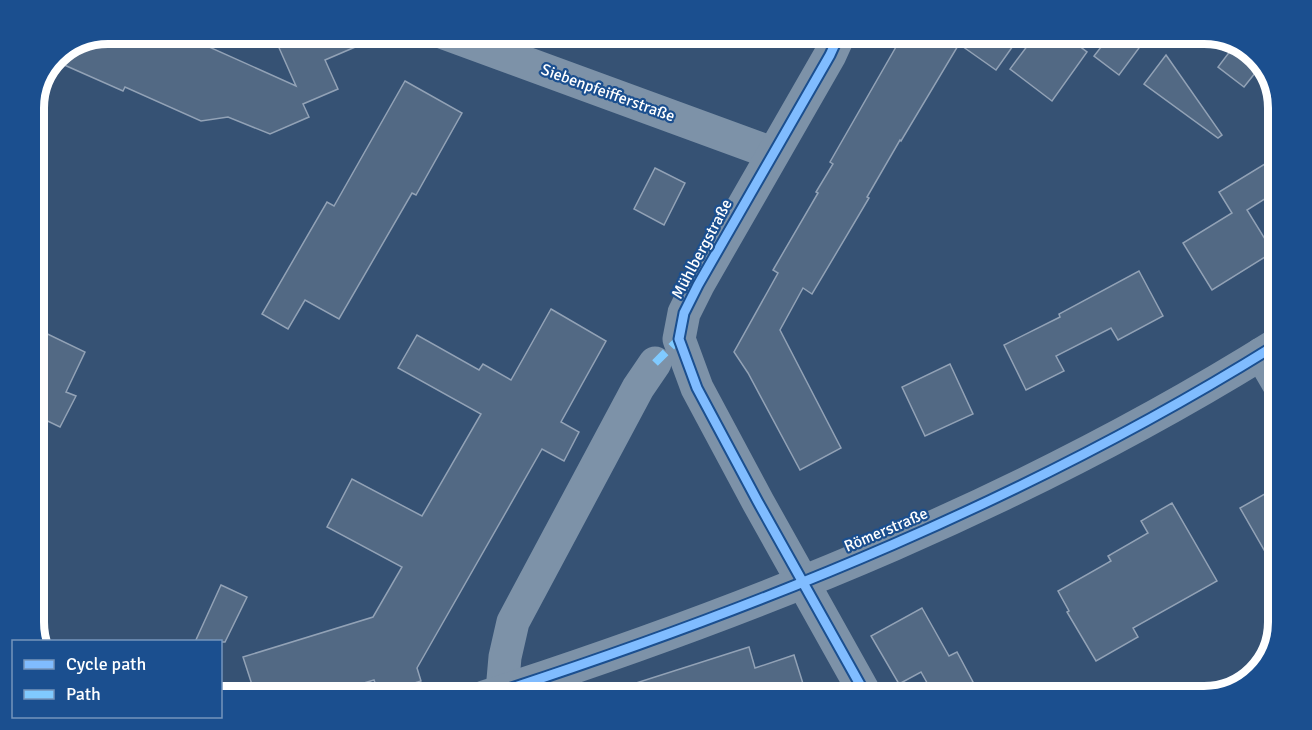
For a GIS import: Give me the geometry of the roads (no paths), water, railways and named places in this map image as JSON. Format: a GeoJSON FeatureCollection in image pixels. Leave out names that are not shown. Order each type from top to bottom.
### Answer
{"type":"FeatureCollection","features":[{"type":"Feature","properties":{"kind":"street","name":"Siebenpfeifferstraße"},"geometry":{"type":"LineString","coordinates":[[474,44],[772,153]]}},
{"type":"Feature","properties":{"kind":"street","name":"Mühlbergstraße"},"geometry":{"type":"LineString","coordinates":[[835,44],[698,285],[684,313],[680,339],[697,388],[861,686]]}},
{"type":"Feature","properties":{"kind":"street","name":"Römerstraße"},"geometry":{"type":"LineString","coordinates":[[516,686],[706,621],[910,538],[1027,484],[1140,425],[1268,350]]}},
{"type":"Feature","properties":{"kind":"street"},"geometry":{"type":"LineString","coordinates":[[496,686],[513,622],[638,388],[656,363]]}}]}
